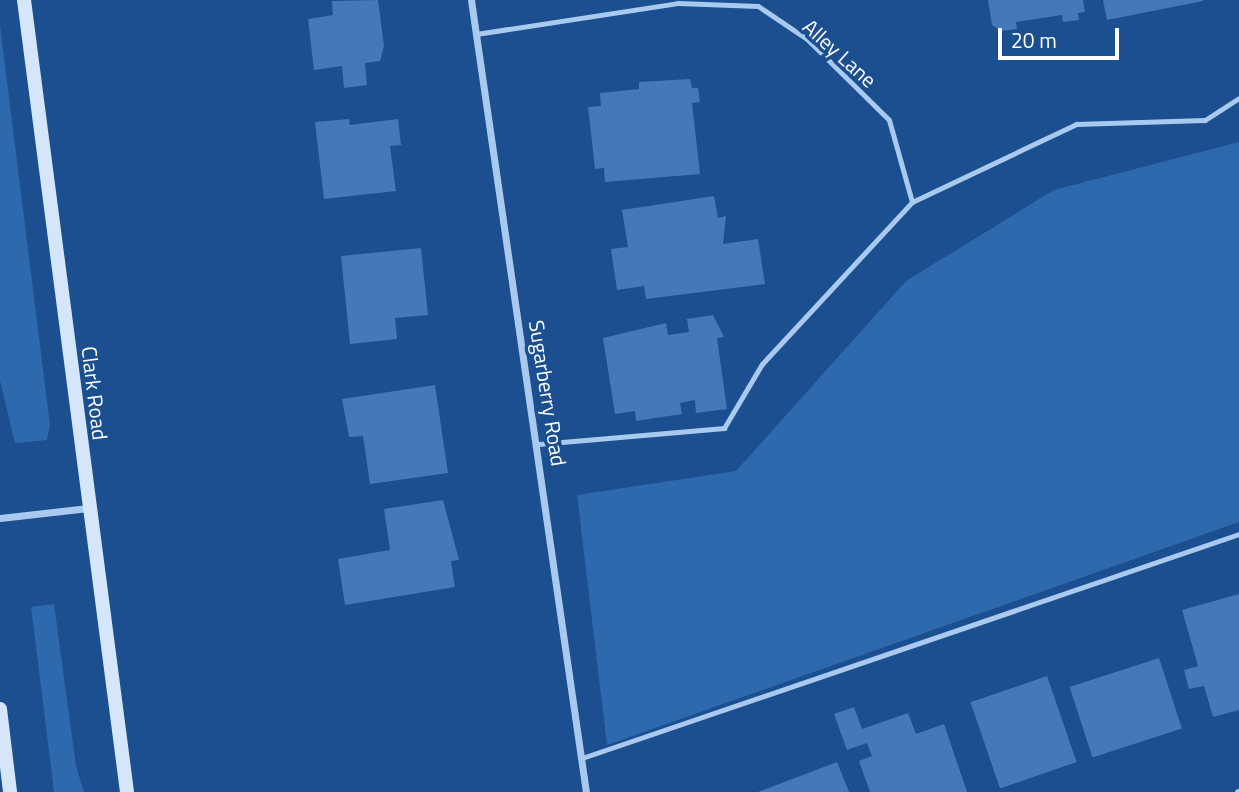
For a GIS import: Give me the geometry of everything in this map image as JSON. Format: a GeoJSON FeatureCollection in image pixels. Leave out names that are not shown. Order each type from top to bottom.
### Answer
{"type":"FeatureCollection","features":[{"type":"Feature","properties":{"kind":"main road","name":"Clark Road"},"geometry":{"type":"LineString","coordinates":[[24,0],[127,792]]}},
{"type":"Feature","properties":{"kind":"main road"},"geometry":{"type":"LineString","coordinates":[[0,709],[10,792]]}},
{"type":"Feature","properties":{"kind":"street","name":"Sugarberry Road"},"geometry":{"type":"LineString","coordinates":[[471,0],[539,443],[586,792]]}},
{"type":"Feature","properties":{"kind":"street"},"geometry":{"type":"LineString","coordinates":[[0,519],[89,508]]}},
{"type":"Feature","properties":{"kind":"lane","name":"Alley Lane"},"geometry":{"type":"LineString","coordinates":[[476,34],[678,3],[758,6],[807,39],[889,120],[912,202]]}},
{"type":"Feature","properties":{"kind":"lane"},"geometry":{"type":"LineString","coordinates":[[539,443],[724,428],[762,365],[912,202],[1076,124],[1205,120],[1239,98]]}},
{"type":"Feature","properties":{"kind":"lane"},"geometry":{"type":"LineString","coordinates":[[582,758],[1239,534]]}},
{"type":"Feature","properties":{"kind":"shaded area"},"geometry":{"type":"Polygon","coordinates":[[[0,26],[50,425],[47,440],[15,443],[0,381],[0,26]]]}},
{"type":"Feature","properties":{"kind":"shaded area"},"geometry":{"type":"Polygon","coordinates":[[[1239,142],[1239,522],[607,745],[577,495],[736,471],[906,281],[1054,190],[1239,142]]]}},
{"type":"Feature","properties":{"kind":"shaded area"},"geometry":{"type":"Polygon","coordinates":[[[54,604],[76,766],[84,792],[54,792],[31,607],[54,604]]]}},
{"type":"Feature","properties":{"kind":"building"},"geometry":{"type":"Polygon","coordinates":[[[378,0],[384,46],[380,61],[365,63],[367,85],[344,88],[342,66],[314,70],[308,19],[333,15],[332,1],[378,0]]]}},
{"type":"Feature","properties":{"kind":"building"},"geometry":{"type":"Polygon","coordinates":[[[988,0],[1083,0],[1085,12],[1078,13],[1079,20],[1063,22],[1062,15],[1016,22],[1017,29],[1001,31],[992,25],[988,0]]]}},
{"type":"Feature","properties":{"kind":"building"},"geometry":{"type":"Polygon","coordinates":[[[1103,0],[1203,0],[1203,1],[1107,20],[1103,0]]]}},
{"type":"Feature","properties":{"kind":"building"},"geometry":{"type":"Polygon","coordinates":[[[690,79],[692,88],[698,88],[700,102],[692,103],[700,174],[605,182],[604,168],[595,169],[588,107],[601,106],[600,93],[639,89],[639,82],[690,79]]]}},
{"type":"Feature","properties":{"kind":"building"},"geometry":{"type":"Polygon","coordinates":[[[349,119],[350,125],[398,119],[401,145],[390,146],[396,191],[324,199],[315,122],[349,119]]]}},
{"type":"Feature","properties":{"kind":"building"},"geometry":{"type":"Polygon","coordinates":[[[714,196],[718,218],[726,216],[723,244],[758,239],[765,284],[646,299],[644,286],[617,290],[611,249],[628,247],[622,210],[714,196]]]}},
{"type":"Feature","properties":{"kind":"building"},"geometry":{"type":"Polygon","coordinates":[[[421,248],[428,315],[395,318],[397,339],[350,344],[341,256],[421,248]]]}},
{"type":"Feature","properties":{"kind":"building"},"geometry":{"type":"Polygon","coordinates":[[[713,315],[724,337],[717,338],[727,409],[696,413],[695,400],[680,403],[682,414],[636,421],[635,411],[615,414],[603,338],[666,323],[668,335],[689,332],[687,319],[713,315]]]}},
{"type":"Feature","properties":{"kind":"building"},"geometry":{"type":"Polygon","coordinates":[[[435,385],[448,473],[370,484],[363,436],[349,437],[342,399],[435,385]]]}},
{"type":"Feature","properties":{"kind":"building"},"geometry":{"type":"Polygon","coordinates":[[[443,500],[459,560],[451,561],[455,587],[345,605],[338,559],[390,550],[384,509],[443,500]]]}},
{"type":"Feature","properties":{"kind":"building"},"geometry":{"type":"Polygon","coordinates":[[[1239,594],[1239,710],[1213,717],[1204,686],[1189,689],[1184,670],[1198,666],[1182,610],[1239,594]]]}},
{"type":"Feature","properties":{"kind":"building"},"geometry":{"type":"Polygon","coordinates":[[[1159,658],[1182,728],[1092,757],[1070,687],[1159,658]]]}},
{"type":"Feature","properties":{"kind":"building"},"geometry":{"type":"Polygon","coordinates":[[[1047,676],[1077,762],[1000,788],[970,702],[1047,676]]]}},
{"type":"Feature","properties":{"kind":"building"},"geometry":{"type":"Polygon","coordinates":[[[854,707],[862,729],[908,713],[916,734],[944,724],[967,792],[870,792],[859,761],[872,756],[867,743],[847,750],[834,714],[854,707]]]}},
{"type":"Feature","properties":{"kind":"building"},"geometry":{"type":"Polygon","coordinates":[[[837,762],[849,792],[758,792],[837,762]]]}}]}
